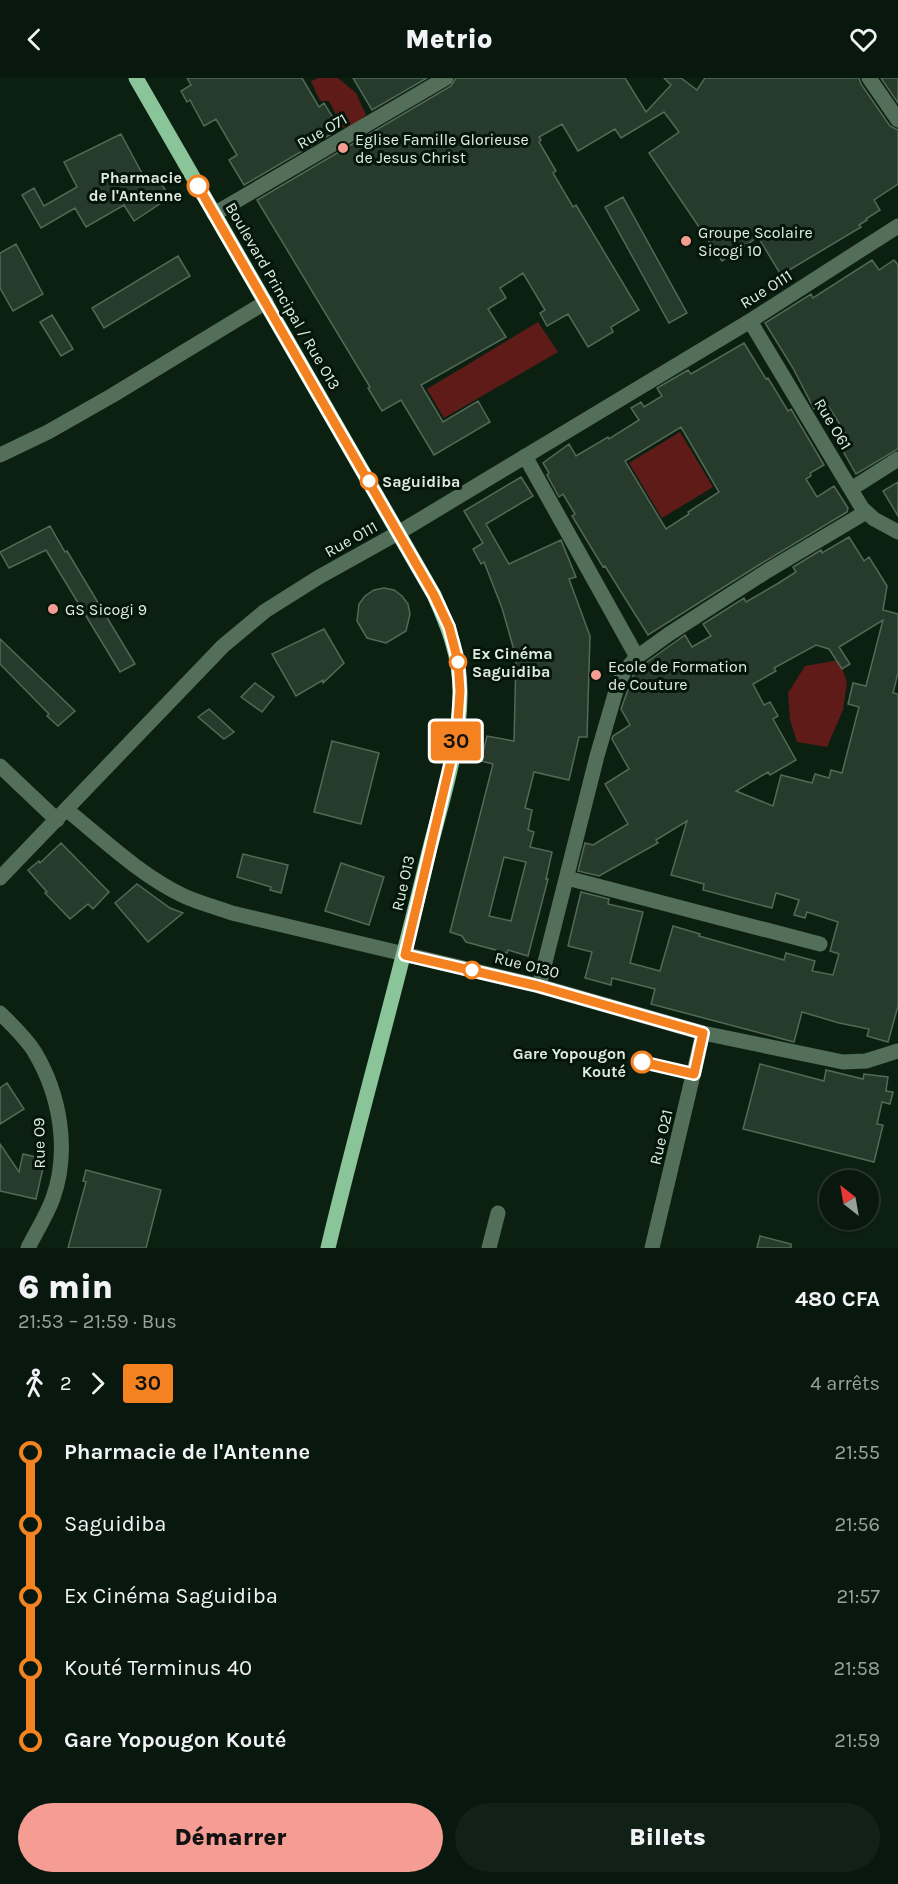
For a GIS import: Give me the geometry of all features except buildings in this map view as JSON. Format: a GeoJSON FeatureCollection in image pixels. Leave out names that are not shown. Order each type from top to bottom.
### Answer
{"type":"FeatureCollection","features":[{"type":"Feature","properties":{"kind":"main road","name":"Boulevard Principal / Rue O13"},"geometry":{"type":"LineString","coordinates":[[136,78],[398,533]]}},
{"type":"Feature","properties":{"kind":"main road","name":"Rue O13"},"geometry":{"type":"LineString","coordinates":[[328,1248],[357,1130],[405,955],[457,735],[460,691],[458,661],[449,627],[434,595],[398,533]]}},
{"type":"Feature","properties":{"kind":"street","name":"Rue O71"},"geometry":{"type":"LineString","coordinates":[[214,214],[446,78]]}},
{"type":"Feature","properties":{"kind":"street"},"geometry":{"type":"LineString","coordinates":[[869,78],[898,120]]}},
{"type":"Feature","properties":{"kind":"street","name":"Rue O111"},"geometry":{"type":"LineString","coordinates":[[0,878],[223,646],[250,623],[303,587],[398,533],[750,321],[898,226]]}},
{"type":"Feature","properties":{"kind":"street"},"geometry":{"type":"LineString","coordinates":[[0,455],[113,395],[266,302]]}},
{"type":"Feature","properties":{"kind":"street","name":"Rue O61"},"geometry":{"type":"LineString","coordinates":[[750,321],[866,512],[898,532]]}},
{"type":"Feature","properties":{"kind":"street"},"geometry":{"type":"LineString","coordinates":[[525,456],[637,657]]}},
{"type":"Feature","properties":{"kind":"street"},"geometry":{"type":"LineString","coordinates":[[851,489],[898,459]]}},
{"type":"Feature","properties":{"kind":"street"},"geometry":{"type":"LineString","coordinates":[[538,986],[597,756],[618,684],[625,670],[637,657],[669,634],[767,571],[866,512]]}},
{"type":"Feature","properties":{"kind":"street","name":"Rue O130"},"geometry":{"type":"LineString","coordinates":[[0,766],[62,815],[145,873],[186,897],[232,913],[538,986],[703,1033],[843,1062],[866,1061],[898,1051]]}},
{"type":"Feature","properties":{"kind":"street"},"geometry":{"type":"LineString","coordinates":[[567,878],[820,944]]}},
{"type":"Feature","properties":{"kind":"street","name":"Rue O9"},"geometry":{"type":"LineString","coordinates":[[0,1013],[32,1049],[45,1071],[60,1124],[60,1164],[53,1198],[28,1248]]}},
{"type":"Feature","properties":{"kind":"street","name":"Rue O21"},"geometry":{"type":"LineString","coordinates":[[652,1248],[703,1033]]}},
{"type":"Feature","properties":{"kind":"street"},"geometry":{"type":"LineString","coordinates":[[489,1248],[498,1213]]}},
{"type":"Feature","properties":{"kind":"shaded area"},"geometry":{"type":"Polygon","coordinates":[[[318,78],[338,78],[356,93],[366,115],[356,124],[343,128],[329,101],[320,101],[311,81],[318,78]]]}},
{"type":"Feature","properties":{"kind":"shaded area"},"geometry":{"type":"Polygon","coordinates":[[[538,322],[558,352],[444,418],[427,389],[538,322]]]}},
{"type":"Feature","properties":{"kind":"shaded area"},"geometry":{"type":"Polygon","coordinates":[[[680,432],[713,487],[662,518],[629,463],[680,432]]]}},
{"type":"Feature","properties":{"kind":"shaded area"},"geometry":{"type":"Polygon","coordinates":[[[839,660],[847,682],[843,710],[827,747],[797,742],[790,720],[788,693],[805,666],[839,660]]]}},
{"type":"Feature","properties":{"kind":"bus line","name":"30"},"geometry":{"type":"LineString","coordinates":[[198,186],[434,595],[449,627],[458,661],[460,691],[457,735],[405,955],[538,986],[703,1033],[694,1074],[642,1062]]}},
{"type":"Feature","properties":{"kind":"place","name":"Eglise Famille Glorieuse de Jesus Christ"},"geometry":{"type":"Point","coordinates":[343,148]}},
{"type":"Feature","properties":{"kind":"place","name":"Pharmacie de l'Antenne"},"geometry":{"type":"Point","coordinates":[198,186]}},
{"type":"Feature","properties":{"kind":"place","name":"Groupe Scolaire Sicogi 10"},"geometry":{"type":"Point","coordinates":[686,241]}},
{"type":"Feature","properties":{"kind":"place","name":"Saguidiba"},"geometry":{"type":"Point","coordinates":[369,481]}},
{"type":"Feature","properties":{"kind":"place","name":"GS Sicogi 9"},"geometry":{"type":"Point","coordinates":[53,609]}},
{"type":"Feature","properties":{"kind":"place","name":"Ex Cinéma Saguidiba"},"geometry":{"type":"Point","coordinates":[458,662]}},
{"type":"Feature","properties":{"kind":"place","name":"Ecole de Formation de Couture"},"geometry":{"type":"Point","coordinates":[596,675]}},
{"type":"Feature","properties":{"kind":"place","name":"Gare Yopougon Kouté"},"geometry":{"type":"Point","coordinates":[642,1062]}}]}
